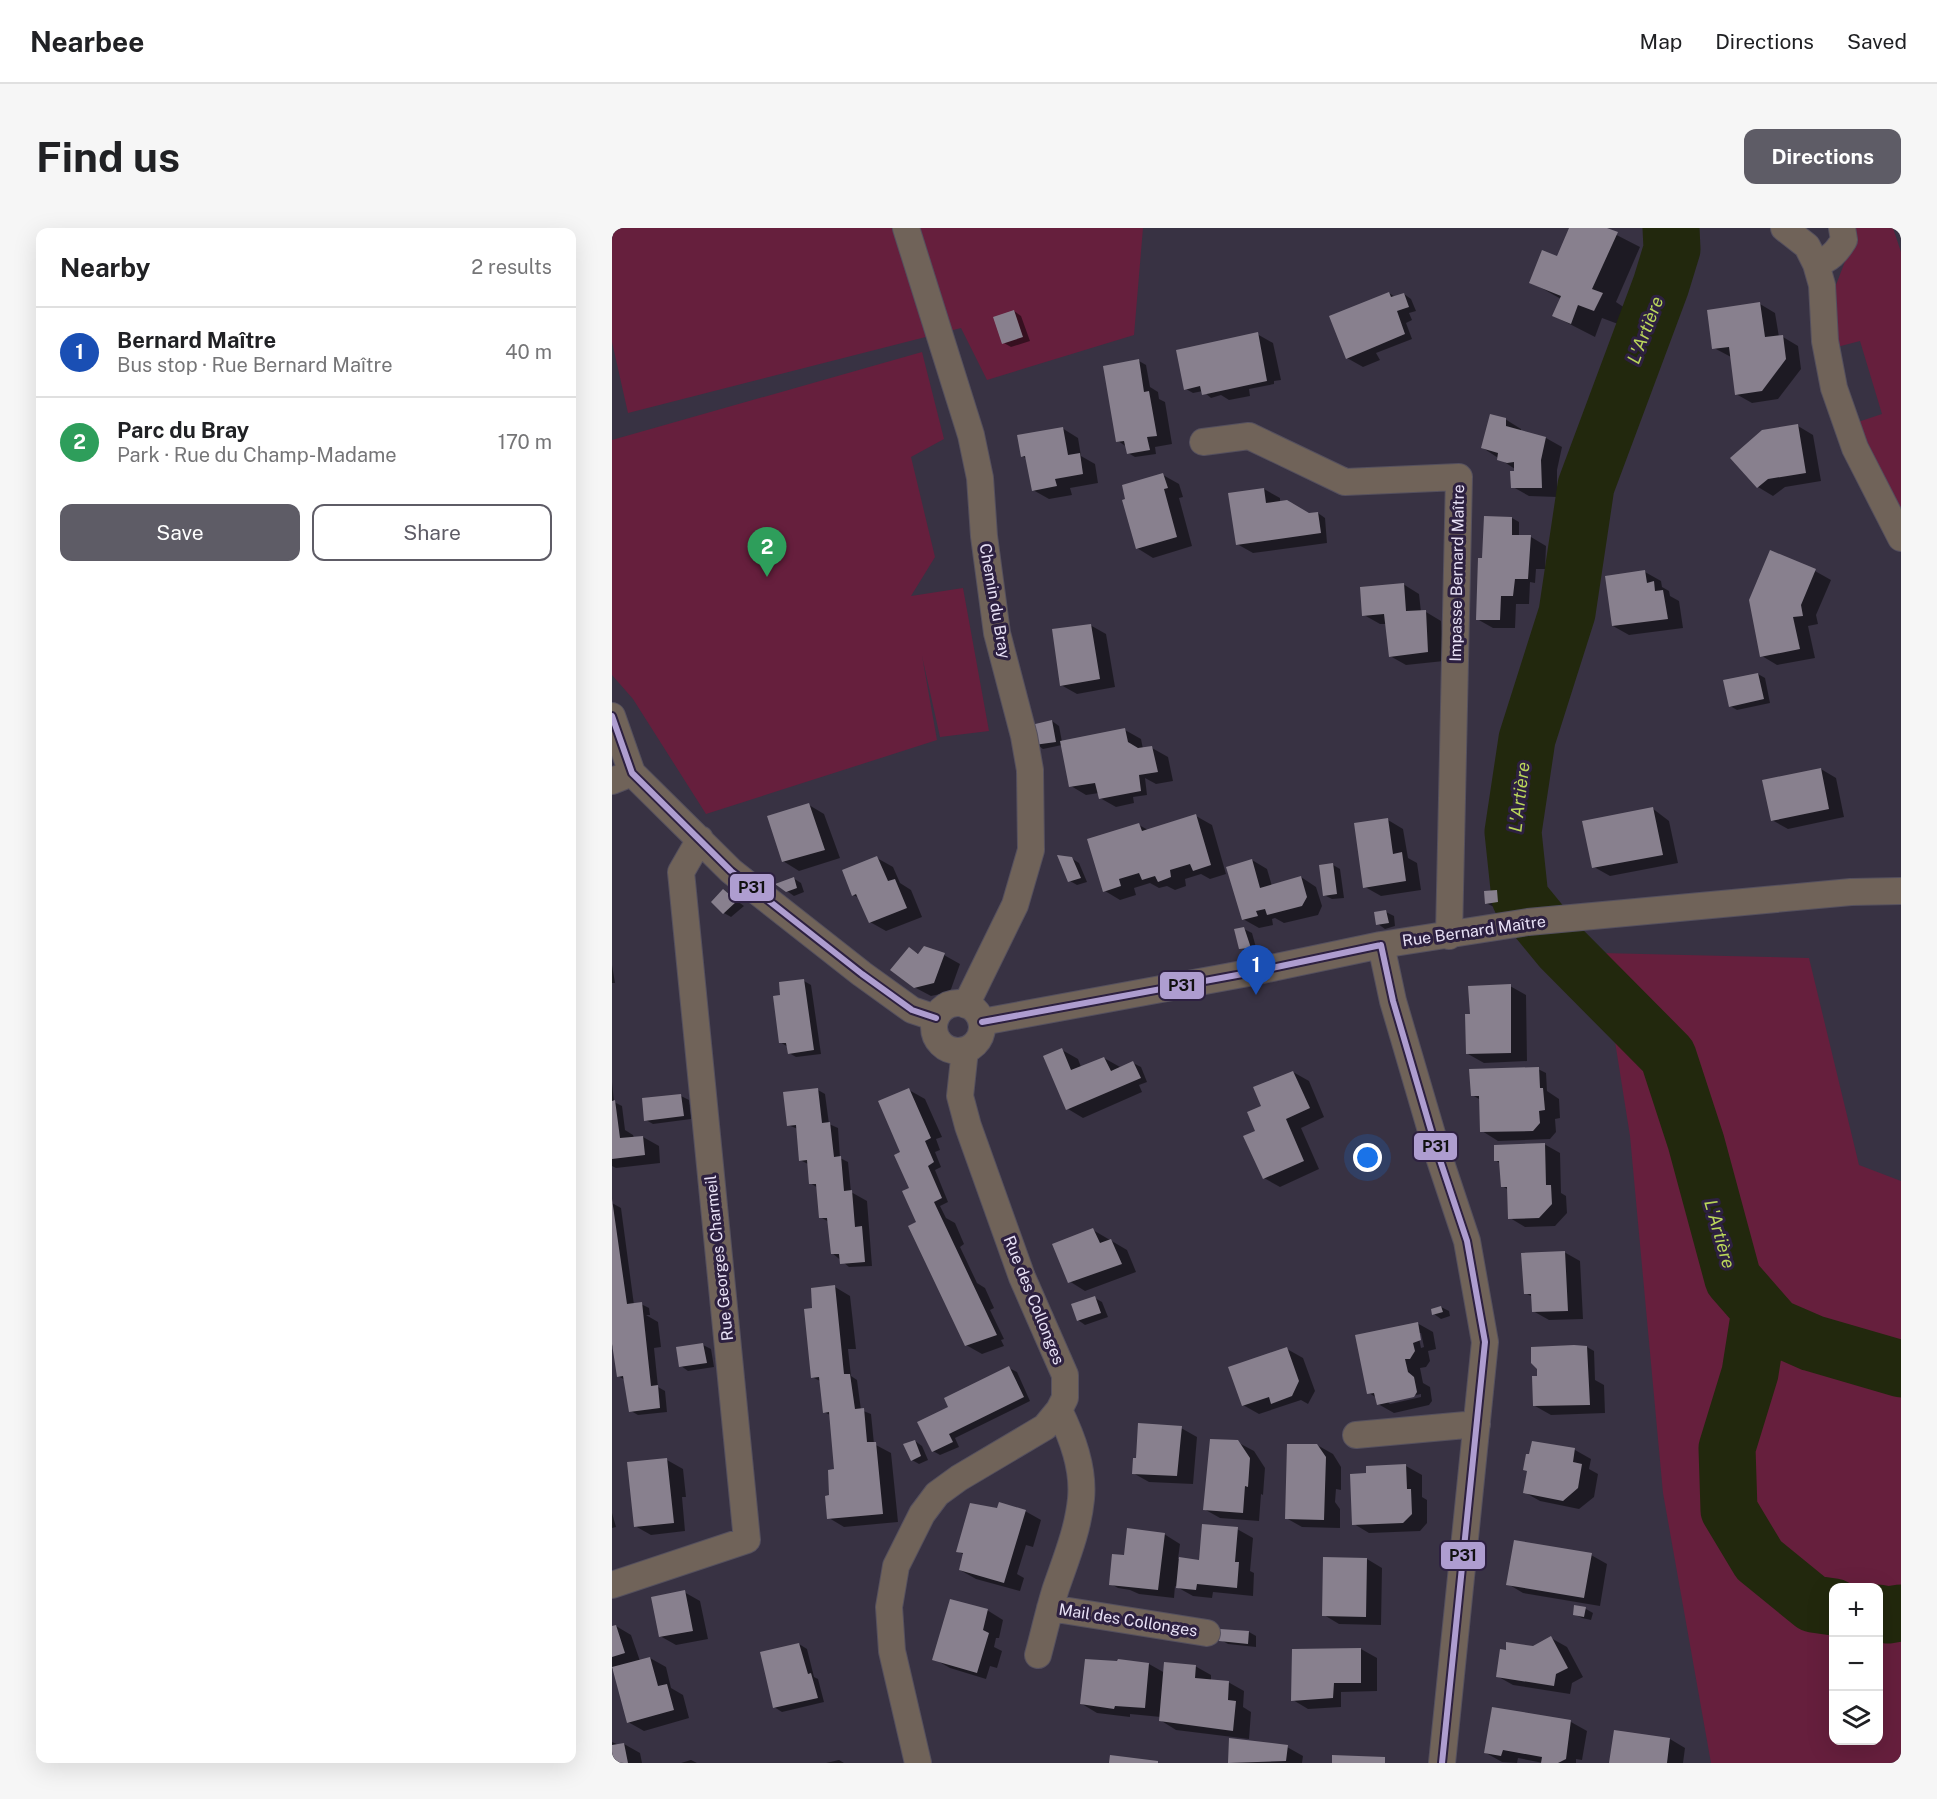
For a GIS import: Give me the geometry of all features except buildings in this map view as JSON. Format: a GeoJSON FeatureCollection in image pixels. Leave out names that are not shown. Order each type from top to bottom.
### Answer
{"type":"FeatureCollection","features":[{"type":"Feature","properties":{"kind":"street","name":"Chemin du Bray"},"geometry":{"type":"LineString","coordinates":[[906,228],[971,435],[980,478],[984,536],[997,633],[1024,736],[1029,770],[1031,850],[1015,905],[974,1013]]}},
{"type":"Feature","properties":{"kind":"street"},"geometry":{"type":"LineString","coordinates":[[1816,264],[1828,260],[1836,253],[1844,240],[1842,228]]}},
{"type":"Feature","properties":{"kind":"street"},"geometry":{"type":"LineString","coordinates":[[1792,230],[1807,246],[1816,264],[1822,285],[1825,341],[1834,388],[1855,448],[1901,538]]}},
{"type":"Feature","properties":{"kind":"street","name":"Impasse Bernard Maître"},"geometry":{"type":"LineString","coordinates":[[1203,442],[1249,436],[1345,482],[1460,477],[1449,936]]}},
{"type":"Feature","properties":{"kind":"street"},"geometry":{"type":"LineString","coordinates":[[612,716],[622,777],[700,839],[731,871],[862,974],[912,1010],[936,1018]]}},
{"type":"Feature","properties":{"kind":"street","name":"Rue Georges Charmeil"},"geometry":{"type":"LineString","coordinates":[[612,1585],[747,1540],[681,872],[700,839]]}},
{"type":"Feature","properties":{"kind":"street","name":"Rue Bernard Maître"},"geometry":{"type":"LineString","coordinates":[[974,1013],[1248,973],[1381,945],[1528,922],[1851,892],[1901,891]]}},
{"type":"Feature","properties":{"kind":"street"},"geometry":{"type":"LineString","coordinates":[[1381,945],[1393,1001],[1437,1151],[1467,1241],[1475,1275],[1485,1342],[1442,1763]]}},
{"type":"Feature","properties":{"kind":"street"},"geometry":{"type":"LineString","coordinates":[[959,1003],[974,1013],[981,1037],[971,1048],[950,1050],[938,1040],[935,1033],[936,1018],[945,1007],[959,1003]]}},
{"type":"Feature","properties":{"kind":"street","name":"Rue des Collonges"},"geometry":{"type":"LineString","coordinates":[[965,1050],[960,1096],[1022,1277],[1065,1375],[1065,1398],[1059,1410]]}},
{"type":"Feature","properties":{"kind":"street"},"geometry":{"type":"LineString","coordinates":[[918,1763],[892,1651],[889,1607],[896,1566],[922,1514],[937,1494],[959,1478],[1045,1427],[1059,1410]]}},
{"type":"Feature","properties":{"kind":"street","name":"Mail des Collonges"},"geometry":{"type":"LineString","coordinates":[[1038,1655],[1073,1535],[1081,1498],[1079,1465],[1068,1429],[1059,1410]]}},
{"type":"Feature","properties":{"kind":"street"},"geometry":{"type":"LineString","coordinates":[[1356,1435],[1477,1424]]}},
{"type":"Feature","properties":{"kind":"street","name":"Mail des Collonges"},"geometry":{"type":"LineString","coordinates":[[1050,1608],[1206,1633]]}},
{"type":"Feature","properties":{"kind":"shaded area"},"geometry":{"type":"Polygon","coordinates":[[[612,228],[1143,228],[1134,335],[987,380],[961,328],[628,413],[612,342],[612,228]]]}},
{"type":"Feature","properties":{"kind":"shaded area"},"geometry":{"type":"Polygon","coordinates":[[[1854,228],[1893,228],[1901,252],[1901,514],[1858,422],[1882,414],[1860,341],[1837,347],[1834,313],[1836,285],[1855,235],[1854,228]]]}},
{"type":"Feature","properties":{"kind":"shaded area"},"geometry":{"type":"Polygon","coordinates":[[[922,352],[944,439],[911,457],[935,557],[911,596],[963,588],[989,731],[940,737],[922,656],[937,740],[706,814],[633,699],[612,675],[612,440],[922,352]]]}},
{"type":"Feature","properties":{"kind":"shaded area"},"geometry":{"type":"Polygon","coordinates":[[[1601,953],[1809,958],[1859,1165],[1901,1181],[1901,1763],[1711,1763],[1663,1493],[1630,1136],[1601,953]]]}},
{"type":"Feature","properties":{"kind":"waterway","name":"L'Artière"},"geometry":{"type":"LineString","coordinates":[[1671,228],[1672,249],[1661,285],[1586,486],[1567,613],[1527,739],[1513,832],[1520,898],[1561,948],[1668,1056],[1696,1142],[1733,1279],[1775,1327],[1812,1343],[1901,1369]]}},
{"type":"Feature","properties":{"kind":"waterway","name":"L'Artière"},"geometry":{"type":"LineString","coordinates":[[1760,1310],[1750,1373],[1727,1448],[1729,1510],[1759,1560],[1813,1604],[1829,1606]]}},
{"type":"Feature","properties":{"kind":"waterway","name":"L'Artière"},"geometry":{"type":"LineString","coordinates":[[1883,1614],[1901,1613]]}},
{"type":"Feature","properties":{"kind":"transit line","name":"P31"},"geometry":{"type":"LineString","coordinates":[[612,716],[632,773],[731,871],[862,974],[912,1010],[936,1018]]}},
{"type":"Feature","properties":{"kind":"transit line","name":"P31"},"geometry":{"type":"LineString","coordinates":[[1381,945],[1393,1001],[1437,1151],[1467,1241],[1485,1342],[1442,1763]]}},
{"type":"Feature","properties":{"kind":"transit line","name":"P31"},"geometry":{"type":"LineString","coordinates":[[982,1022],[1248,973],[1381,945]]}},
{"type":"Feature","properties":{"kind":"place","name":"Parc du Bray"},"geometry":{"type":"Point","coordinates":[767,577]}},
{"type":"Feature","properties":{"kind":"place","name":"Bernard Maître"},"geometry":{"type":"Point","coordinates":[1256,995]}}]}
